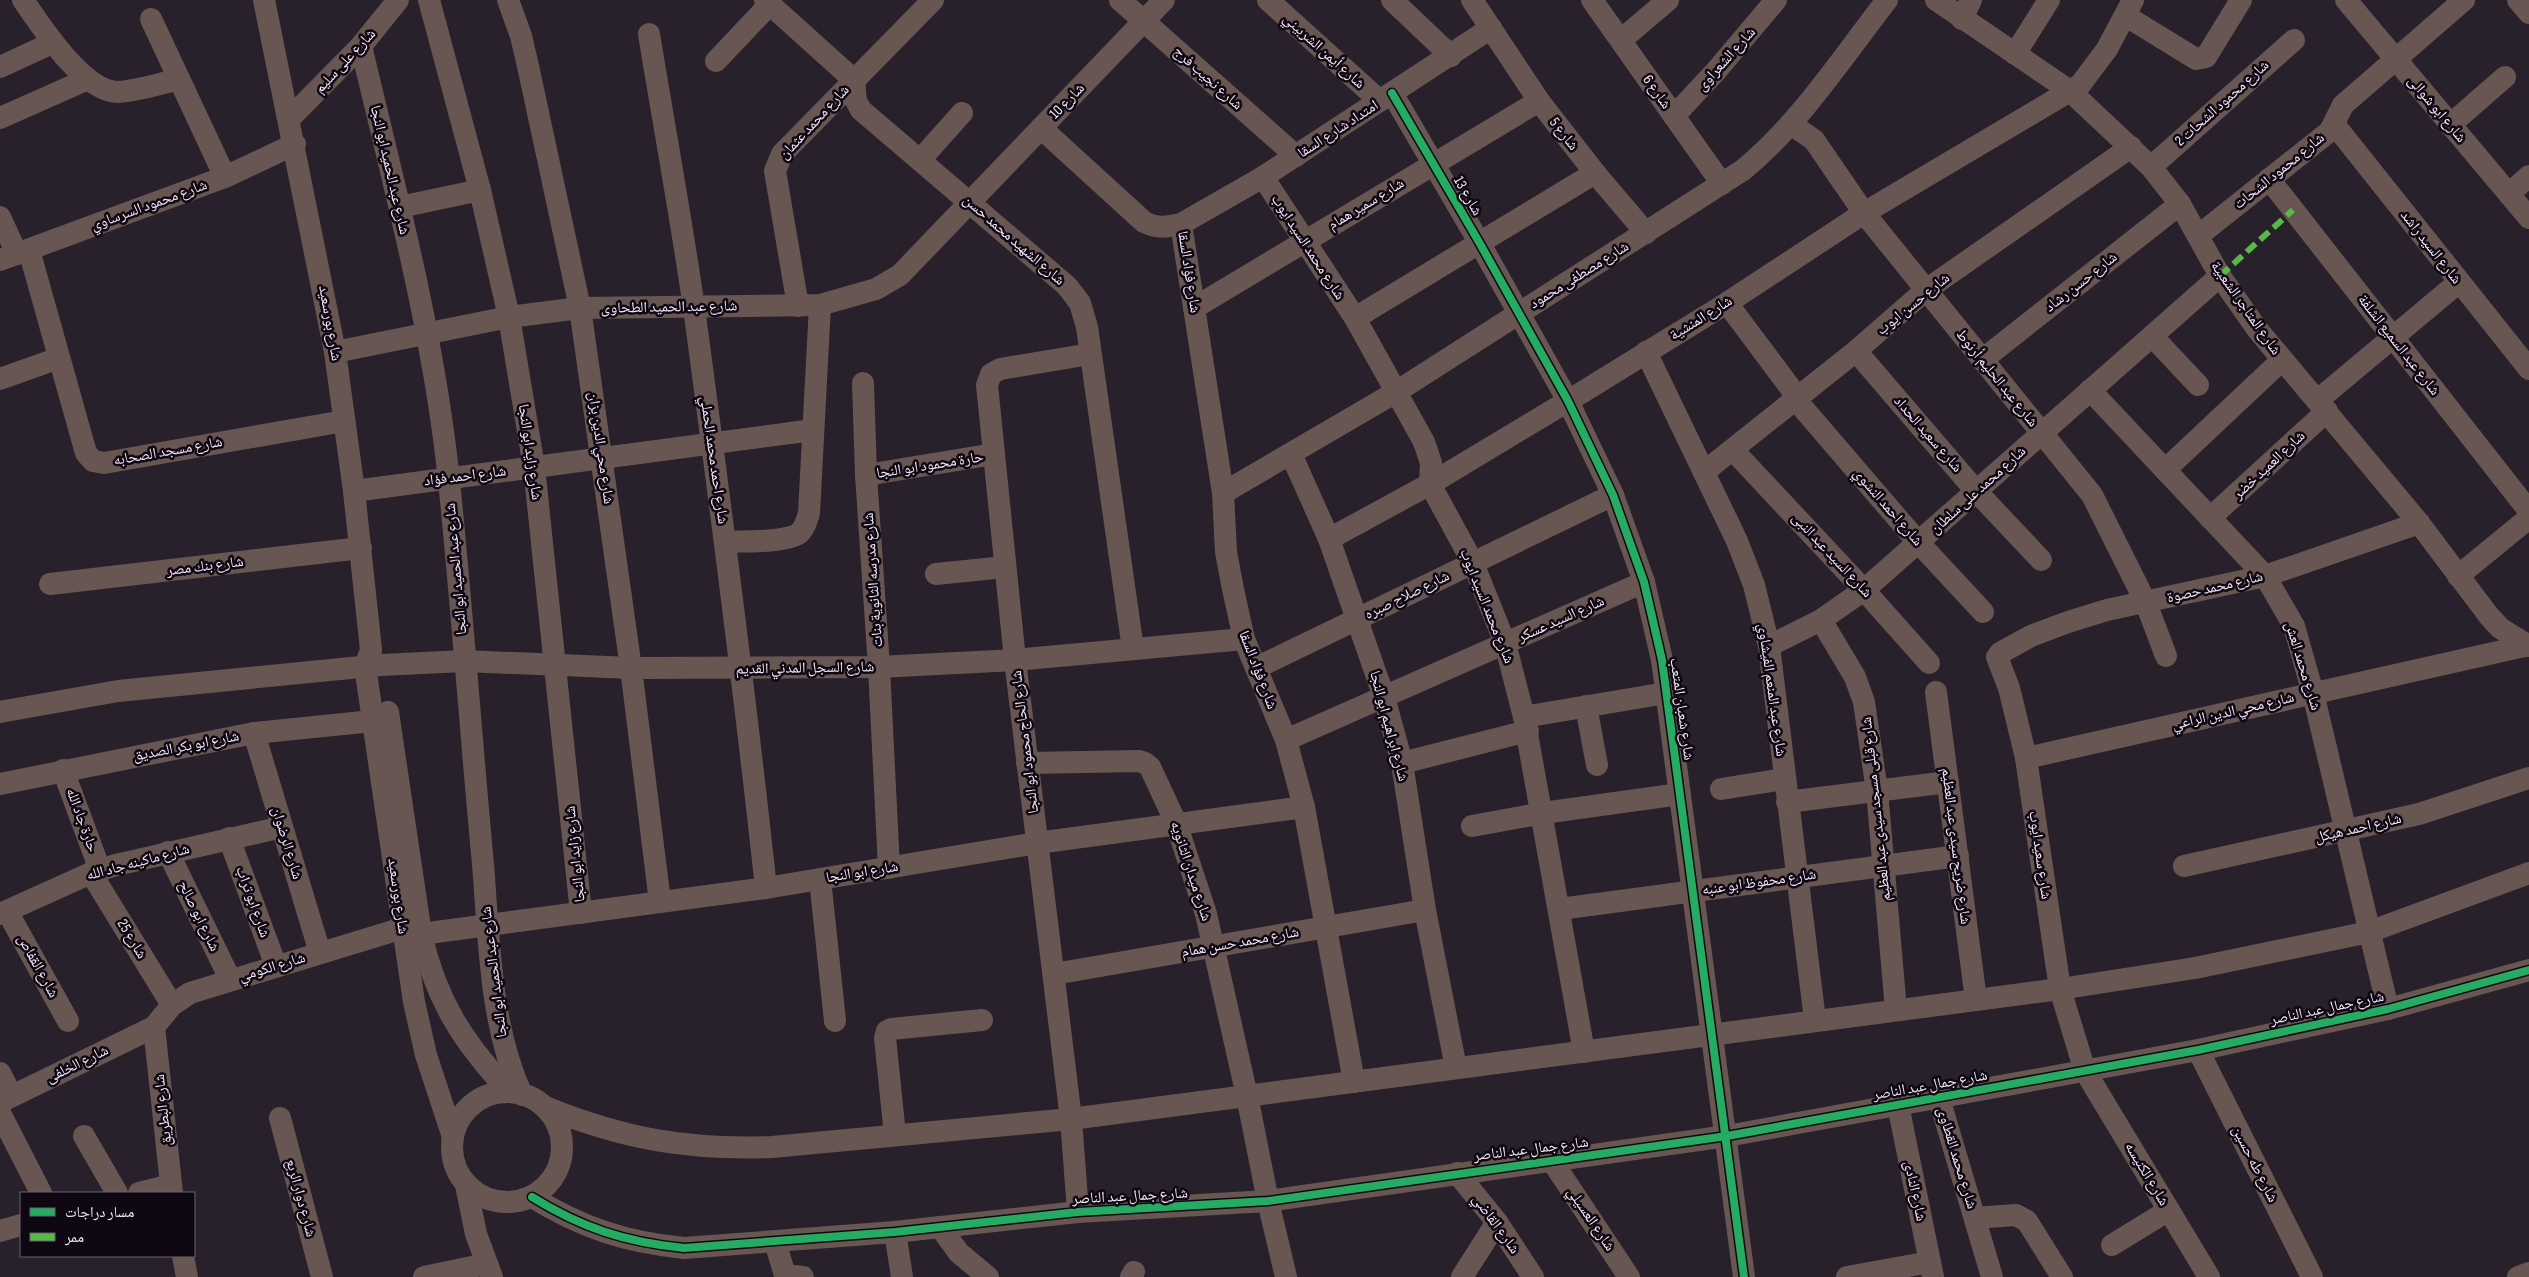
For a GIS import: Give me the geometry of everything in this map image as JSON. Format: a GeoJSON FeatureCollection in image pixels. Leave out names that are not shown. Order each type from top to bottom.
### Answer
{"type":"FeatureCollection","features":[{"type":"Feature","properties":{"kind":"street"},"geometry":{"type":"LineString","coordinates":[[23,0],[52,43],[88,79],[106,90],[117,92],[179,80]]}},
{"type":"Feature","properties":{"kind":"street","name":"شارع بورسعيد"},"geometry":{"type":"LineString","coordinates":[[264,0],[335,352],[361,548],[372,660],[412,931],[409,978],[426,1055],[453,1137]]}},
{"type":"Feature","properties":{"kind":"street","name":"شارع على سليم"},"geometry":{"type":"LineString","coordinates":[[289,118],[361,46],[398,0]]}},
{"type":"Feature","properties":{"kind":"street","name":"شارع زايد ابو النجا"},"geometry":{"type":"LineString","coordinates":[[429,0],[480,190],[509,317],[534,467],[581,913]]}},
{"type":"Feature","properties":{"kind":"street","name":"شارع محي الدين بزان"},"geometry":{"type":"LineString","coordinates":[[508,0],[521,36],[580,308],[632,668],[660,902]]}},
{"type":"Feature","properties":{"kind":"street","name":"شارع محمد عثمان"},"geometry":{"type":"LineString","coordinates":[[798,306],[774,171],[775,165],[782,154],[933,0]]}},
{"type":"Feature","properties":{"kind":"street","name":"شارع نجيب فرج"},"geometry":{"type":"LineString","coordinates":[[1120,0],[1296,156]]}},
{"type":"Feature","properties":{"kind":"street","name":"شارع 10"},"geometry":{"type":"LineString","coordinates":[[970,203],[1164,0]]}},
{"type":"Feature","properties":{"kind":"street","name":"شارع أيمن الشربيني"},"geometry":{"type":"LineString","coordinates":[[1268,0],[1386,97]]}},
{"type":"Feature","properties":{"kind":"street"},"geometry":{"type":"LineString","coordinates":[[1392,0],[1451,56]]}},
{"type":"Feature","properties":{"kind":"street","name":"شارع 5"},"geometry":{"type":"LineString","coordinates":[[1472,0],[1539,101],[1595,173],[1646,233]]}},
{"type":"Feature","properties":{"kind":"street","name":"شارع 6"},"geometry":{"type":"LineString","coordinates":[[1592,0],[1722,184]]}},
{"type":"Feature","properties":{"kind":"street"},"geometry":{"type":"LineString","coordinates":[[1620,40],[1668,0]]}},
{"type":"Feature","properties":{"kind":"street","name":"شارع الشعراوى"},"geometry":{"type":"LineString","coordinates":[[1674,116],[1716,71],[1776,0]]}},
{"type":"Feature","properties":{"kind":"street","name":"شارع مصطفى محمود"},"geometry":{"type":"LineString","coordinates":[[1223,493],[1396,392],[1722,184],[1758,158],[1791,124],[1887,0]]}},
{"type":"Feature","properties":{"kind":"street","name":"شارع المتاجر الشعبية"},"geometry":{"type":"LineString","coordinates":[[1936,0],[1967,9],[2015,54],[2070,91],[2151,167],[2180,204],[2220,276],[2282,360],[2323,405],[2419,523],[2500,628],[2528,645]]}},
{"type":"Feature","properties":{"kind":"street"},"geometry":{"type":"LineString","coordinates":[[2015,54],[2050,0]]}},
{"type":"Feature","properties":{"kind":"street"},"geometry":{"type":"LineString","coordinates":[[2129,8],[2196,59],[2201,60],[2206,57],[2241,0]]}},
{"type":"Feature","properties":{"kind":"street","name":"شارع ابو شوالى"},"geometry":{"type":"LineString","coordinates":[[2346,0],[2529,218]]}},
{"type":"Feature","properties":{"kind":"street","name":"شارع محمود الشحات"},"geometry":{"type":"LineString","coordinates":[[2198,236],[2324,136],[2334,124],[2343,105],[2464,0]]}},
{"type":"Feature","properties":{"kind":"street"},"geometry":{"type":"LineString","coordinates":[[2518,0],[2529,13]]}},
{"type":"Feature","properties":{"kind":"street"},"geometry":{"type":"LineString","coordinates":[[716,61],[768,2],[854,80]]}},
{"type":"Feature","properties":{"kind":"street","name":"شارع المنشية"},"geometry":{"type":"LineString","coordinates":[[1329,539],[1430,484],[1568,401],[1727,303],[1864,213],[2070,91],[2088,76],[2129,8]]}},
{"type":"Feature","properties":{"kind":"street"},"geometry":{"type":"LineString","coordinates":[[151,19],[225,177]]}},
{"type":"Feature","properties":{"kind":"street","name":"امتداد شارع السقا"},"geometry":{"type":"LineString","coordinates":[[1181,224],[1263,177],[1492,28]]}},
{"type":"Feature","properties":{"kind":"street","name":"شارع احمد محمد الحملي"},"geometry":{"type":"LineString","coordinates":[[649,34],[694,307],[710,444],[726,542],[742,669],[766,888]]}},
{"type":"Feature","properties":{"kind":"street","name":"شارع محمود الشحات 2"},"geometry":{"type":"LineString","coordinates":[[2151,167],[2294,40]]}},
{"type":"Feature","properties":{"kind":"street"},"geometry":{"type":"LineString","coordinates":[[0,67],[52,43]]}},
{"type":"Feature","properties":{"kind":"street","name":"شارع عبد الحميد ابو النجا"},"geometry":{"type":"LineString","coordinates":[[361,46],[400,208],[427,333],[449,478],[488,925],[500,1029],[504,1052],[516,1093]]}},
{"type":"Feature","properties":{"kind":"street"},"geometry":{"type":"LineString","coordinates":[[2450,124],[2505,77]]}},
{"type":"Feature","properties":{"kind":"street"},"geometry":{"type":"LineString","coordinates":[[0,118],[88,79]]}},
{"type":"Feature","properties":{"kind":"street","name":"شارع الشهيد محمد حسن"},"geometry":{"type":"LineString","coordinates":[[854,80],[856,101],[860,110],[1067,286],[1080,303],[1086,327],[1133,649]]}},
{"type":"Feature","properties":{"kind":"street","name":"شارع 13"},"geometry":{"type":"LineString","coordinates":[[1386,97],[1434,163],[1518,313]]}},
{"type":"Feature","properties":{"kind":"street","name":"شارع سمير همام"},"geometry":{"type":"LineString","coordinates":[[1194,308],[1539,101]]}},
{"type":"Feature","properties":{"kind":"street"},"geometry":{"type":"LineString","coordinates":[[920,160],[962,113]]}},
{"type":"Feature","properties":{"kind":"street","name":"شارع عبد الحليم أرنوط"},"geometry":{"type":"LineString","coordinates":[[1791,124],[1814,140],[1864,213],[2092,495],[2146,603],[2166,656]]}},
{"type":"Feature","properties":{"kind":"street","name":"شارع السيد راشد"},"geometry":{"type":"LineString","coordinates":[[2334,124],[2529,370]]}},
{"type":"Feature","properties":{"kind":"street"},"geometry":{"type":"LineString","coordinates":[[1041,128],[1144,222],[1155,227],[1181,224]]}},
{"type":"Feature","properties":{"kind":"street","name":"شارع محمود السرساوي"},"geometry":{"type":"LineString","coordinates":[[15,254],[225,177],[294,144]]}},
{"type":"Feature","properties":{"kind":"street","name":"شارع حسن ايوب"},"geometry":{"type":"LineString","coordinates":[[1704,472],[1856,351],[1926,290],[2131,147]]}},
{"type":"Feature","properties":{"kind":"street"},"geometry":{"type":"LineString","coordinates":[[1355,318],[1595,173]]}},
{"type":"Feature","properties":{"kind":"street"},"geometry":{"type":"LineString","coordinates":[[2509,194],[2529,176]]}},
{"type":"Feature","properties":{"kind":"street","name":"شارع محمد السيد ايوب"},"geometry":{"type":"LineString","coordinates":[[1263,177],[1355,318],[1429,452],[1432,473],[1430,484],[1472,563],[1505,643],[1526,724],[1584,1052]]}},
{"type":"Feature","properties":{"kind":"street","name":"شارع عبد السميع الشلفة"},"geometry":{"type":"LineString","coordinates":[[2269,179],[2529,511]]}},
{"type":"Feature","properties":{"kind":"street"},"geometry":{"type":"LineString","coordinates":[[400,208],[480,190]]}},
{"type":"Feature","properties":{"kind":"street","name":"شارع عبد الحميد الطحاوى"},"geometry":{"type":"LineString","coordinates":[[335,352],[509,317],[580,308],[820,305],[889,284],[970,203]]}},
{"type":"Feature","properties":{"kind":"street","name":"شارع حسن رشاد"},"geometry":{"type":"LineString","coordinates":[[1982,360],[2180,204]]}},
{"type":"Feature","properties":{"kind":"street","name":"شارع مسجد الصحابه"},"geometry":{"type":"LineString","coordinates":[[0,217],[59,358],[86,453],[93,461],[98,463],[344,421]]}},
{"type":"Feature","properties":{"kind":"street","name":"شارع فؤاد السقا"},"geometry":{"type":"LineString","coordinates":[[1181,224],[1223,493],[1226,552],[1244,638],[1286,740],[1304,807],[1354,1082]]}},
{"type":"Feature","properties":{"kind":"street","name":"شارع محمد على سلطان"},"geometry":{"type":"LineString","coordinates":[[1769,646],[1821,620],[1864,590],[2220,276]]}},
{"type":"Feature","properties":{"kind":"street","name":"شارع العميد خضر"},"geometry":{"type":"LineString","coordinates":[[2210,518],[2393,338],[2459,282]]}},
{"type":"Feature","properties":{"kind":"street","name":"شارع احمد النشوي"},"geometry":{"type":"LineString","coordinates":[[1727,303],[1797,399],[1918,542],[1983,612]]}},
{"type":"Feature","properties":{"kind":"street"},"geometry":{"type":"LineString","coordinates":[[726,542],[783,538],[798,533],[805,524],[809,513],[820,305]]}},
{"type":"Feature","properties":{"kind":"street","name":"شارع شعبان المتعب"},"geometry":{"type":"LineString","coordinates":[[1518,313],[1568,401],[1612,495],[1644,582],[1660,651],[1727,1136],[1744,1277]]}},
{"type":"Feature","properties":{"kind":"street"},"geometry":{"type":"LineString","coordinates":[[2152,336],[2198,385]]}},
{"type":"Feature","properties":{"kind":"street","name":"شارع سعيد الحداد"},"geometry":{"type":"LineString","coordinates":[[1856,351],[1976,491],[2041,560]]}},
{"type":"Feature","properties":{"kind":"street","name":"شارع عبد المنعم الفيشاوي"},"geometry":{"type":"LineString","coordinates":[[1646,352],[1737,541],[1754,585],[1769,646],[1815,1020]]}},
{"type":"Feature","properties":{"kind":"street","name":"شارع الحاج محمود ابو النجا"},"geometry":{"type":"LineString","coordinates":[[1078,1212],[1071,1119],[1015,660],[987,384],[991,374],[1000,369],[1090,354]]}},
{"type":"Feature","properties":{"kind":"street"},"geometry":{"type":"LineString","coordinates":[[0,379],[59,358]]}},
{"type":"Feature","properties":{"kind":"street"},"geometry":{"type":"LineString","coordinates":[[2165,470],[2282,360]]}},
{"type":"Feature","properties":{"kind":"street","name":"شارع مدرسه الثانوية بنات"},"geometry":{"type":"LineString","coordinates":[[864,383],[866,475],[879,667],[889,868]]}},
{"type":"Feature","properties":{"kind":"street","name":"شارع محمد العش"},"geometry":{"type":"LineString","coordinates":[[2090,390],[2265,576],[2294,626],[2313,693],[2388,1009]]}},
{"type":"Feature","properties":{"kind":"street","name":"شارع احمد فؤاد"},"geometry":{"type":"LineString","coordinates":[[354,491],[813,430]]}},
{"type":"Feature","properties":{"kind":"street","name":"شارع السيد عبد النبى"},"geometry":{"type":"LineString","coordinates":[[1733,450],[1864,590],[1929,663]]}},
{"type":"Feature","properties":{"kind":"street","name":"حارة محمود ابو النجا"},"geometry":{"type":"LineString","coordinates":[[866,475],[994,454]]}},
{"type":"Feature","properties":{"kind":"street","name":"شارع ابراهيم ابو النجا"},"geometry":{"type":"LineString","coordinates":[[1291,454],[1329,539],[1384,697],[1402,763],[1425,910],[1456,1068]]}},
{"type":"Feature","properties":{"kind":"street","name":"شارع صلاح صبره"},"geometry":{"type":"LineString","coordinates":[[1256,668],[1612,495]]}},
{"type":"Feature","properties":{"kind":"street"},"geometry":{"type":"LineString","coordinates":[[2458,576],[2529,518]]}},
{"type":"Feature","properties":{"kind":"street","name":"شارع محمد حصوة"},"geometry":{"type":"LineString","coordinates":[[2011,646],[2068,622],[2106,610],[2146,603],[2265,576],[2419,523]]}},
{"type":"Feature","properties":{"kind":"street","name":"شارع بنك مصر"},"geometry":{"type":"LineString","coordinates":[[50,584],[361,548]]}},
{"type":"Feature","properties":{"kind":"street"},"geometry":{"type":"LineString","coordinates":[[936,574],[1005,567]]}},
{"type":"Feature","properties":{"kind":"street","name":"شارع السيد عسكر"},"geometry":{"type":"LineString","coordinates":[[1286,740],[1644,582]]}},
{"type":"Feature","properties":{"kind":"street","name":"شارع قبلى مسجد سيدى عبد العظيم"},"geometry":{"type":"LineString","coordinates":[[1821,620],[1855,678],[1864,702],[1877,791],[1896,1010]]}},
{"type":"Feature","properties":{"kind":"street","name":"شارع السجل المدني القديم"},"geometry":{"type":"LineString","coordinates":[[372,660],[556,663],[632,668],[879,667],[1015,660],[1244,638]]}},
{"type":"Feature","properties":{"kind":"street","name":"شارع محي الدين الراعي"},"geometry":{"type":"LineString","coordinates":[[2026,758],[2528,645]]}},
{"type":"Feature","properties":{"kind":"street","name":"شارع سعيد ايوب"},"geometry":{"type":"LineString","coordinates":[[2011,646],[1997,657],[2009,688],[2026,758],[2060,989],[2085,1071]]}},
{"type":"Feature","properties":{"kind":"street"},"geometry":{"type":"LineString","coordinates":[[0,712],[118,691],[372,660]]}},
{"type":"Feature","properties":{"kind":"street","name":"شارع بورسعيد"},"geometry":{"type":"LineString","coordinates":[[372,660],[374,720],[412,931],[428,963],[441,999],[460,1033],[483,1064],[516,1093]]}},
{"type":"Feature","properties":{"kind":"street","name":"شارع ضريح سيدى عبد العظيم"},"geometry":{"type":"LineString","coordinates":[[1936,692],[1976,1000]]}},
{"type":"Feature","properties":{"kind":"street"},"geometry":{"type":"LineString","coordinates":[[1402,763],[1586,706],[1666,693]]}},
{"type":"Feature","properties":{"kind":"street"},"geometry":{"type":"LineString","coordinates":[[1586,706],[1597,765]]}},
{"type":"Feature","properties":{"kind":"street","name":"شارع ابو بكر الصديق"},"geometry":{"type":"LineString","coordinates":[[0,784],[254,733],[374,720]]}},
{"type":"Feature","properties":{"kind":"street","name":"شارع الرضوان"},"geometry":{"type":"LineString","coordinates":[[254,733],[320,952]]}},
{"type":"Feature","properties":{"kind":"street","name":"شارع ميدان الثانويه"},"geometry":{"type":"LineString","coordinates":[[1027,763],[1139,761],[1150,767],[1176,823],[1214,946],[1286,1277]]}},
{"type":"Feature","properties":{"kind":"street","name":"حارة جاد الله"},"geometry":{"type":"LineString","coordinates":[[63,770],[96,871]]}},
{"type":"Feature","properties":{"kind":"street","name":"شارع احمد هيكل"},"geometry":{"type":"LineString","coordinates":[[2184,866],[2420,814],[2529,778]]}},
{"type":"Feature","properties":{"kind":"street"},"geometry":{"type":"LineString","coordinates":[[1721,789],[1784,780]]}},
{"type":"Feature","properties":{"kind":"street"},"geometry":{"type":"LineString","coordinates":[[1787,802],[1948,782]]}},
{"type":"Feature","properties":{"kind":"street"},"geometry":{"type":"LineString","coordinates":[[1472,826],[1543,813],[1680,794]]}},
{"type":"Feature","properties":{"kind":"street","name":"شارع ابو النجا"},"geometry":{"type":"LineString","coordinates":[[412,931],[488,925],[766,888],[1037,843],[1304,807]]}},
{"type":"Feature","properties":{"kind":"street","name":"شارع ماكينه جاد الله"},"geometry":{"type":"LineString","coordinates":[[4,912],[96,871],[168,852],[282,827]]}},
{"type":"Feature","properties":{"kind":"street","name":"شارع ابو تراب"},"geometry":{"type":"LineString","coordinates":[[229,838],[276,966]]}},
{"type":"Feature","properties":{"kind":"street","name":"شارع ابو صالح"},"geometry":{"type":"LineString","coordinates":[[168,852],[230,979]]}},
{"type":"Feature","properties":{"kind":"street","name":"شارع محفوظ ابو عنبه"},"geometry":{"type":"LineString","coordinates":[[1560,909],[1958,856]]}},
{"type":"Feature","properties":{"kind":"street","name":"شارع 25"},"geometry":{"type":"LineString","coordinates":[[96,871],[172,1005]]}},
{"type":"Feature","properties":{"kind":"street"},"geometry":{"type":"LineString","coordinates":[[424,1277],[489,1270],[476,1234],[466,1185],[455,1165],[452,1151],[453,1137],[460,1119],[473,1104],[496,1093],[516,1093],[545,1107],[618,1133],[695,1147],[772,1147],[1071,1119],[2060,989],[2194,968],[2369,932],[2529,873]]}},
{"type":"Feature","properties":{"kind":"street"},"geometry":{"type":"LineString","coordinates":[[820,879],[835,1021]]}},
{"type":"Feature","properties":{"kind":"street","name":"شارع محمد حسن همام"},"geometry":{"type":"LineString","coordinates":[[1054,974],[1425,910]]}},
{"type":"Feature","properties":{"kind":"street","name":"شارع القفاص"},"geometry":{"type":"LineString","coordinates":[[4,912],[68,1021]]}},
{"type":"Feature","properties":{"kind":"street","name":"شارع الكومي"},"geometry":{"type":"LineString","coordinates":[[154,1027],[172,1005],[190,993],[320,952],[412,931]]}},
{"type":"Feature","properties":{"kind":"street","name":"شارع جمال عبد الناصر"},"geometry":{"type":"LineString","coordinates":[[532,1197],[559,1214],[589,1228],[620,1238],[652,1245],[692,1248],[895,1232],[1078,1212],[1268,1201],[1727,1136],[2198,1050],[2527,977]]}},
{"type":"Feature","properties":{"kind":"street"},"geometry":{"type":"LineString","coordinates":[[895,1135],[885,1038],[887,1032],[891,1029],[982,1020]]}},
{"type":"Feature","properties":{"kind":"street","name":"شارع الخلفى"},"geometry":{"type":"LineString","coordinates":[[4,1103],[154,1027]]}},
{"type":"Feature","properties":{"kind":"street","name":"شارع البطريق"},"geometry":{"type":"LineString","coordinates":[[154,1027],[171,1189]]}},
{"type":"Feature","properties":{"kind":"street","name":"شارع طه حسين"},"geometry":{"type":"LineString","coordinates":[[2198,1050],[2312,1277]]}},
{"type":"Feature","properties":{"kind":"street","name":"شارع الكنيسه"},"geometry":{"type":"LineString","coordinates":[[2085,1071],[2169,1210],[2204,1275]]}},
{"type":"Feature","properties":{"kind":"street"},"geometry":{"type":"LineString","coordinates":[[0,1073],[4,1103],[41,1192]]}},
{"type":"Feature","properties":{"kind":"street","name":"شارع محمد القطاوى"},"geometry":{"type":"LineString","coordinates":[[1939,1098],[1992,1277]]}},
{"type":"Feature","properties":{"kind":"street","name":"شارع النادى"},"geometry":{"type":"LineString","coordinates":[[1898,1105],[1932,1269]]}},
{"type":"Feature","properties":{"kind":"street"},"geometry":{"type":"LineString","coordinates":[[466,1185],[477,1194],[497,1201],[518,1201],[532,1197],[552,1180],[562,1156],[559,1129],[545,1107]]}},
{"type":"Feature","properties":{"kind":"street","name":"شارع دوار الربع"},"geometry":{"type":"LineString","coordinates":[[280,1118],[322,1277]]}},
{"type":"Feature","properties":{"kind":"street"},"geometry":{"type":"LineString","coordinates":[[84,1136],[116,1192]]}},
{"type":"Feature","properties":{"kind":"street","name":"شارع العسيلي"},"geometry":{"type":"LineString","coordinates":[[1552,1161],[1629,1277]]}},
{"type":"Feature","properties":{"kind":"street","name":"شارع القاضي"},"geometry":{"type":"LineString","coordinates":[[1457,1173],[1497,1222],[1533,1277]]}},
{"type":"Feature","properties":{"kind":"street"},"geometry":{"type":"LineString","coordinates":[[147,1192],[171,1189]]}},
{"type":"Feature","properties":{"kind":"street"},"geometry":{"type":"LineString","coordinates":[[2112,1244],[2169,1210]]}},
{"type":"Feature","properties":{"kind":"street","name":"شارع محمد القطاوى"},"geometry":{"type":"LineString","coordinates":[[1975,1218],[2016,1215],[2022,1217],[2027,1221],[2062,1277]]}},
{"type":"Feature","properties":{"kind":"street"},"geometry":{"type":"LineString","coordinates":[[1468,1275],[1497,1222]]}},
{"type":"Feature","properties":{"kind":"street"},"geometry":{"type":"LineString","coordinates":[[0,1231],[20,1225]]}},
{"type":"Feature","properties":{"kind":"street"},"geometry":{"type":"LineString","coordinates":[[940,1226],[958,1253],[988,1277]]}},
{"type":"Feature","properties":{"kind":"street"},"geometry":{"type":"LineString","coordinates":[[895,1232],[902,1277]]}},
{"type":"Feature","properties":{"kind":"street"},"geometry":{"type":"LineString","coordinates":[[775,1242],[785,1274],[803,1277]]}},
{"type":"Feature","properties":{"kind":"street"},"geometry":{"type":"LineString","coordinates":[[183,1257],[187,1277]]}},
{"type":"Feature","properties":{"kind":"street"},"geometry":{"type":"LineString","coordinates":[[1847,1277],[1932,1269]]}},
{"type":"Feature","properties":{"kind":"street"},"geometry":{"type":"LineString","coordinates":[[2518,1277],[2529,1273]]}},
{"type":"Feature","properties":{"kind":"marked path"},"geometry":{"type":"LineString","coordinates":[[2220,276],[2293,210]]}},
{"type":"Feature","properties":{"kind":"cycle path"},"geometry":{"type":"LineString","coordinates":[[1392,93],[1479,242],[1568,401],[1613,495],[1644,582],[1662,660],[1744,1277]]}},
{"type":"Feature","properties":{"kind":"cycle path"},"geometry":{"type":"LineString","coordinates":[[532,1197],[550,1208],[605,1232],[642,1242],[684,1248],[895,1232],[1078,1212],[1268,1201],[1727,1136],[2198,1050],[2388,1009],[2529,970]]}}]}
